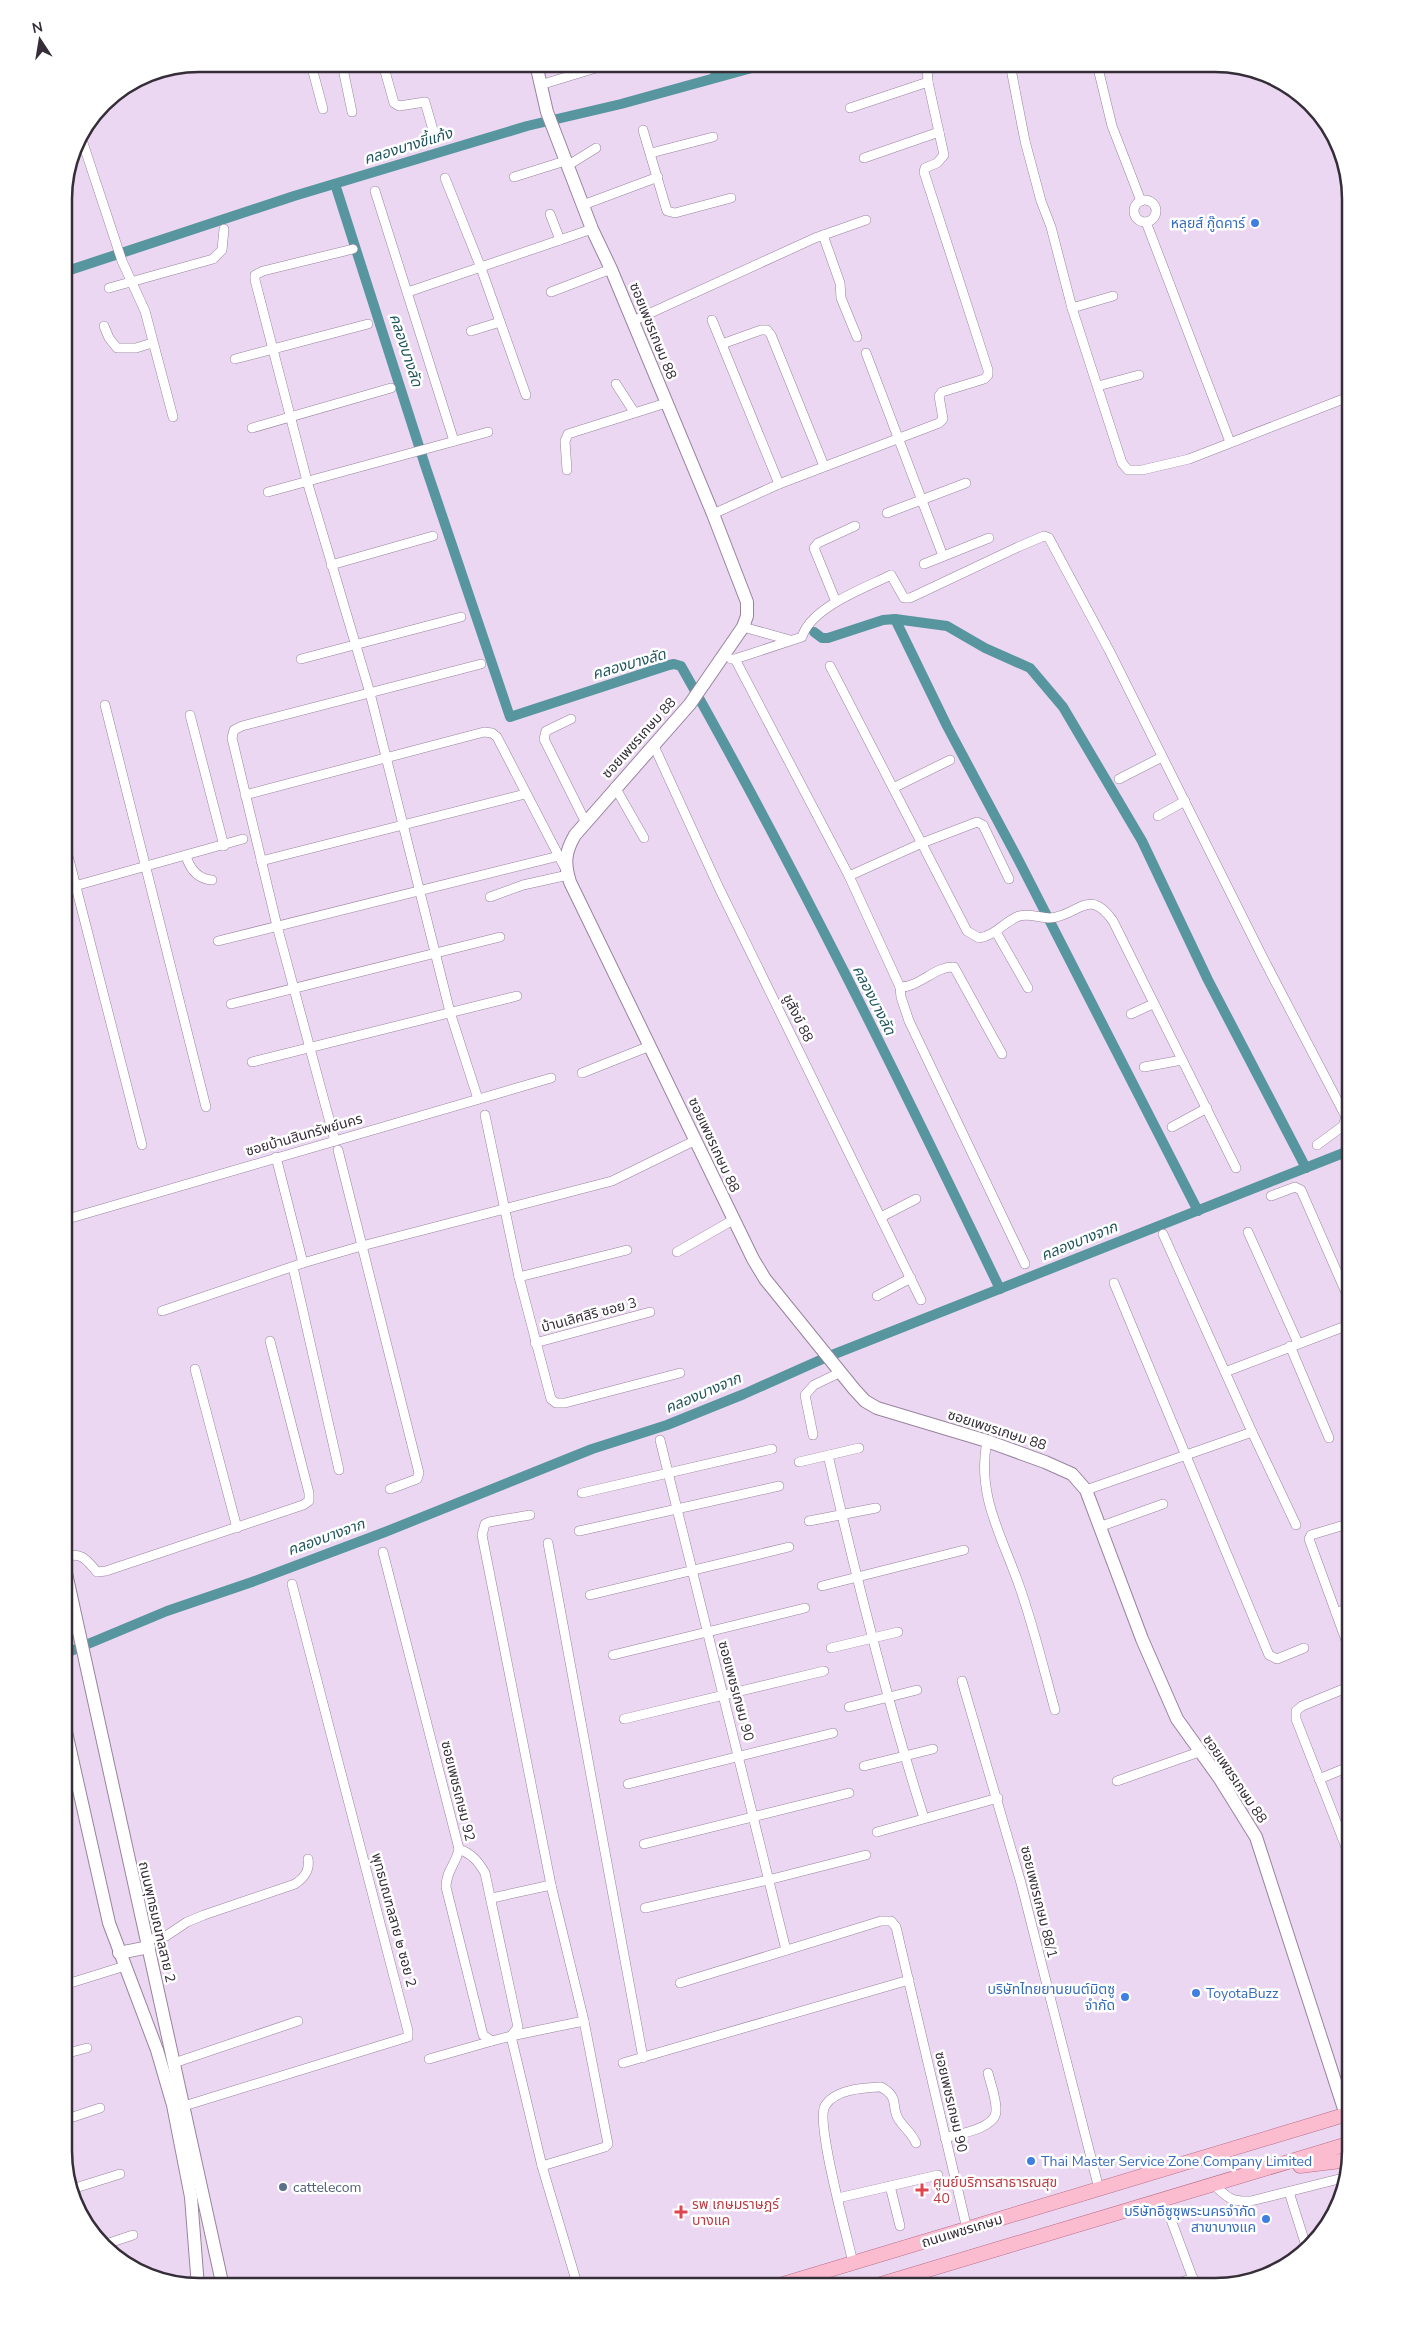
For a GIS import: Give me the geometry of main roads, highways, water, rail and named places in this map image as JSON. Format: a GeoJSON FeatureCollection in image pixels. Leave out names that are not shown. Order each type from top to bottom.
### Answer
{"type":"FeatureCollection","features":[{"type":"Feature","properties":{"kind":"main road","name":"ถนนเพชรเกษม"},"geometry":{"type":"LineString","coordinates":[[803,2278],[1342,2116]]}},
{"type":"Feature","properties":{"kind":"main road","name":"ถนนเพชรเกษม"},"geometry":{"type":"LineString","coordinates":[[903,2278],[1342,2146]]}},
{"type":"Feature","properties":{"kind":"main road"},"geometry":{"type":"LineString","coordinates":[[1251,2174],[1341,2161]]}},
{"type":"Feature","properties":{"kind":"waterway"},"geometry":{"type":"LineString","coordinates":[[715,73],[716,77]]}},
{"type":"Feature","properties":{"kind":"waterway","name":"คลองบางขี้แก้ง"},"geometry":{"type":"LineString","coordinates":[[73,269],[294,196],[527,126],[621,104],[733,73]]}},
{"type":"Feature","properties":{"kind":"waterway","name":"คลองบางลัด"},"geometry":{"type":"LineString","coordinates":[[335,184],[425,465],[510,717],[669,665],[681,666],[724,742],[846,975],[1000,1289]]}},
{"type":"Feature","properties":{"kind":"waterway"},"geometry":{"type":"LineString","coordinates":[[895,619],[947,626],[985,648],[1030,668],[1063,707],[1142,841],[1208,980],[1306,1168]]}},
{"type":"Feature","properties":{"kind":"waterway"},"geometry":{"type":"LineString","coordinates":[[814,632],[822,638],[828,638],[883,620],[895,619],[947,726],[1019,861],[1198,1211]]}},
{"type":"Feature","properties":{"kind":"waterway","name":"คลองบางจาก"},"geometry":{"type":"LineString","coordinates":[[73,1650],[167,1611],[252,1582],[385,1532],[592,1449],[667,1425],[744,1394],[827,1357],[1342,1154]]}},
{"type":"Feature","properties":{"kind":"place","name":"หลุยส์ กู๊ดคาร์"},"geometry":{"type":"Point","coordinates":[1255,223]}},
{"type":"Feature","properties":{"kind":"place","name":"ToyotaBuzz"},"geometry":{"type":"Point","coordinates":[1196,1993]}},
{"type":"Feature","properties":{"kind":"place","name":"บริษัทไทยยานยนต์มิตซู จำกัด"},"geometry":{"type":"Point","coordinates":[1125,1997]}},
{"type":"Feature","properties":{"kind":"place","name":"Thai Master Service Zone Company Limited"},"geometry":{"type":"Point","coordinates":[1031,2161]}},
{"type":"Feature","properties":{"kind":"place","name":"cattelecom"},"geometry":{"type":"Point","coordinates":[283,2187]}},
{"type":"Feature","properties":{"kind":"place","name":"ศูนย์บริการสาธารณสุข 40"},"geometry":{"type":"Point","coordinates":[922,2190]}},
{"type":"Feature","properties":{"kind":"place","name":"รพ เกษมราษฎร์ บางแค"},"geometry":{"type":"Point","coordinates":[681,2212]}},
{"type":"Feature","properties":{"kind":"place","name":"บริษัทอีซูซุพระนครจำกัด สาขาบางแค"},"geometry":{"type":"Point","coordinates":[1266,2219]}}]}
